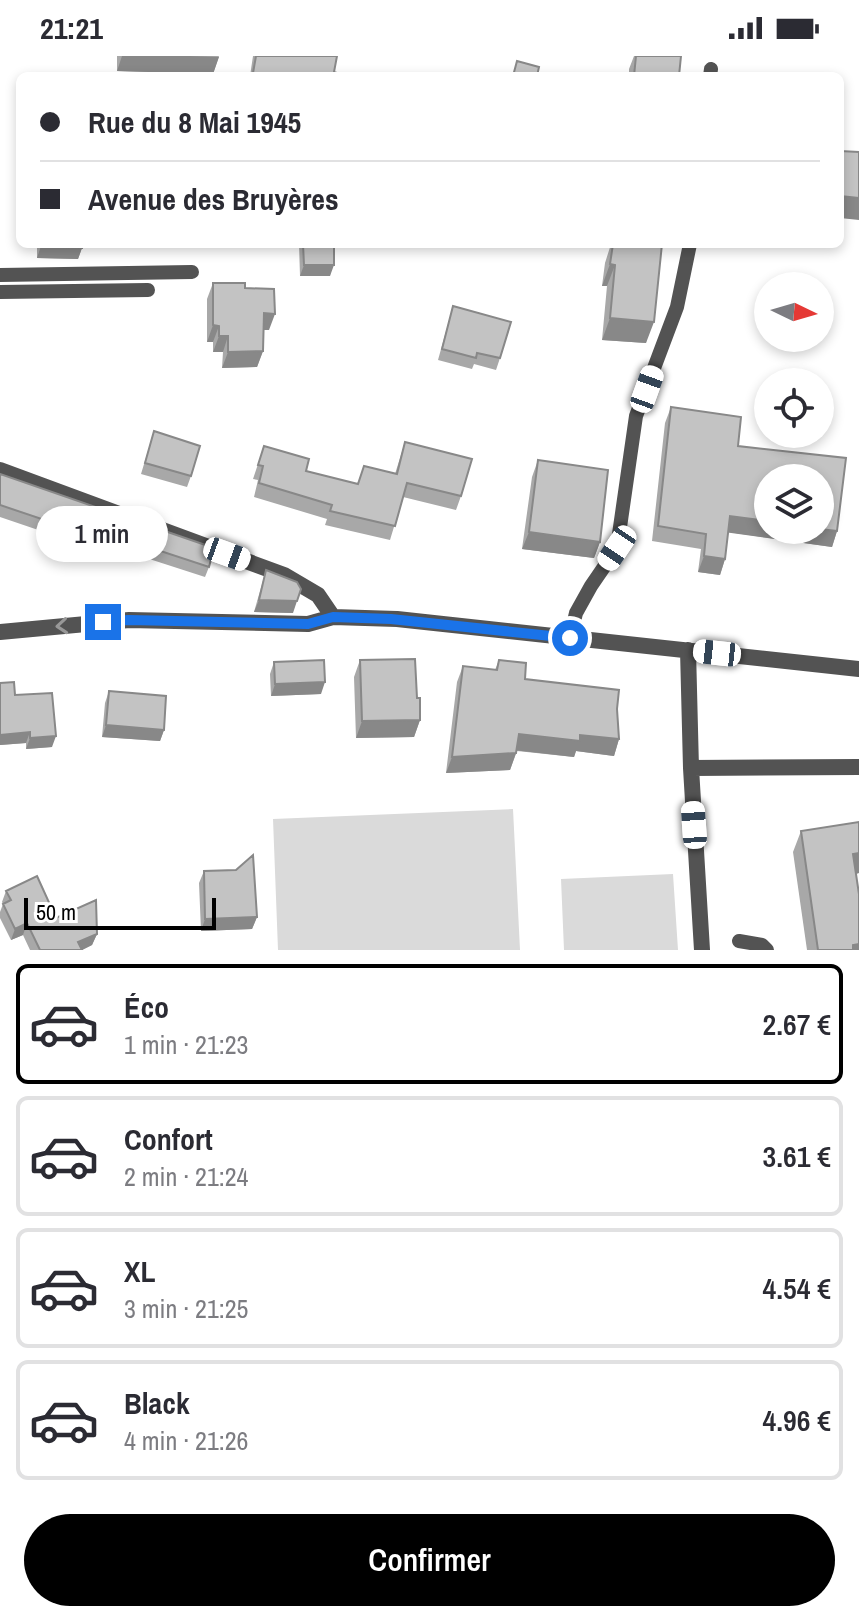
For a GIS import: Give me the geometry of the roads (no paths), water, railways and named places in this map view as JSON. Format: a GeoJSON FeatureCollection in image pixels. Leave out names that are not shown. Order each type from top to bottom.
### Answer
{"type":"FeatureCollection","features":[{"type":"Feature","properties":{"kind":"street"},"geometry":{"type":"LineString","coordinates":[[0,470],[284,575],[318,595],[333,617]]}},
{"type":"Feature","properties":{"kind":"street"},"geometry":{"type":"LineString","coordinates":[[0,632],[129,620],[308,624],[333,617],[397,619],[859,669]]}},
{"type":"Feature","properties":{"kind":"street"},"geometry":{"type":"LineString","coordinates":[[688,650],[691,768],[702,950]]}},
{"type":"Feature","properties":{"kind":"street"},"geometry":{"type":"LineString","coordinates":[[691,768],[859,767]]}},
{"type":"Feature","properties":{"kind":"lane"},"geometry":{"type":"LineString","coordinates":[[570,638],[576,613],[617,548],[636,416],[677,307],[689,248]]}},
{"type":"Feature","properties":{"kind":"lane"},"geometry":{"type":"LineString","coordinates":[[0,275],[192,272]]}},
{"type":"Feature","properties":{"kind":"lane"},"geometry":{"type":"LineString","coordinates":[[0,292],[148,290]]}},
{"type":"Feature","properties":{"kind":"lane"},"geometry":{"type":"LineString","coordinates":[[739,941],[762,945],[767,950]]}}]}
